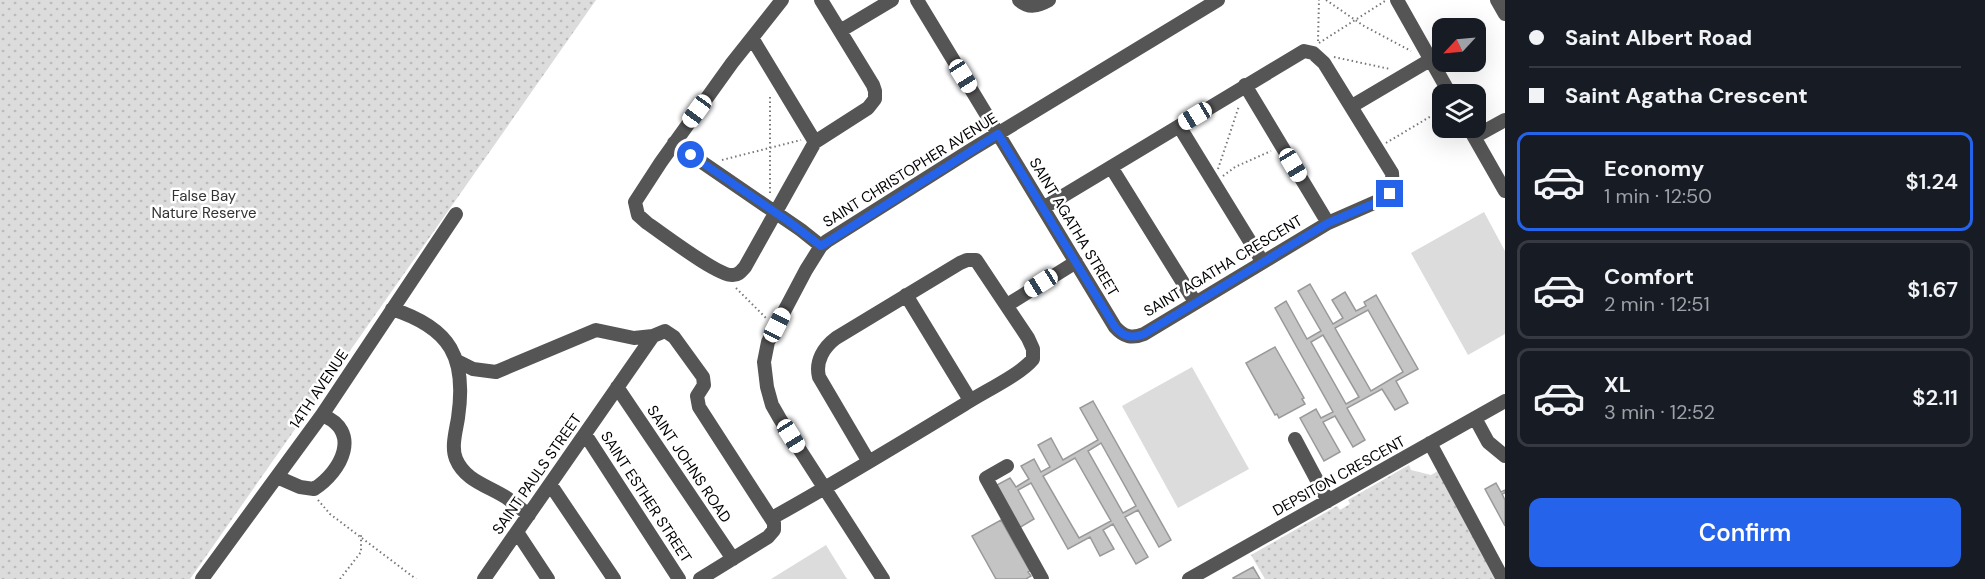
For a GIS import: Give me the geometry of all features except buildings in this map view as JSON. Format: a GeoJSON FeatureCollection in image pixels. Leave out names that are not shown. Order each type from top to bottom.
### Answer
{"type":"FeatureCollection","features":[{"type":"Feature","properties":{"kind":"street"},"geometry":{"type":"LineString","coordinates":[[782,0],[674,143],[635,201],[638,215],[671,240],[725,274],[732,275],[741,271],[770,209],[814,140],[868,108],[874,99],[873,85],[821,0]]}},
{"type":"Feature","properties":{"kind":"street"},"geometry":{"type":"LineString","coordinates":[[840,31],[892,0]]}},
{"type":"Feature","properties":{"kind":"street","name":"SAINT AGATHA STREET"},"geometry":{"type":"LineString","coordinates":[[917,0],[1115,327],[1125,336]]}},
{"type":"Feature","properties":{"kind":"street"},"geometry":{"type":"LineString","coordinates":[[1019,0],[1031,6],[1048,0]]}},
{"type":"Feature","properties":{"kind":"street","name":"SAINT CHRISTOPHER AVENUE"},"geometry":{"type":"LineString","coordinates":[[883,579],[824,489],[769,397],[765,373],[765,352],[806,270],[821,246],[998,134],[1218,0]]}},
{"type":"Feature","properties":{"kind":"street"},"geometry":{"type":"LineString","coordinates":[[1396,0],[1444,84]]}},
{"type":"Feature","properties":{"kind":"street"},"geometry":{"type":"LineString","coordinates":[[1497,0],[1505,14]]}},
{"type":"Feature","properties":{"kind":"street"},"geometry":{"type":"LineString","coordinates":[[752,38],[814,140]]}},
{"type":"Feature","properties":{"kind":"street"},"geometry":{"type":"LineString","coordinates":[[1042,208],[1304,51],[1313,53],[1324,63]]}},
{"type":"Feature","properties":{"kind":"street"},"geometry":{"type":"LineString","coordinates":[[1352,106],[1430,60]]}},
{"type":"Feature","properties":{"kind":"street","name":"SAINT AGATHA CRESCENT"},"geometry":{"type":"LineString","coordinates":[[1125,336],[1136,337],[1144,334],[1328,223],[1390,194],[1394,180],[1352,106],[1324,63]]}},
{"type":"Feature","properties":{"kind":"street"},"geometry":{"type":"LineString","coordinates":[[1245,85],[1328,223]]}},
{"type":"Feature","properties":{"kind":"street"},"geometry":{"type":"LineString","coordinates":[[1486,127],[1505,120]]}},
{"type":"Feature","properties":{"kind":"street"},"geometry":{"type":"LineString","coordinates":[[1179,126],[1262,261]]}},
{"type":"Feature","properties":{"kind":"street"},"geometry":{"type":"LineString","coordinates":[[1474,138],[1505,191]]}},
{"type":"Feature","properties":{"kind":"street"},"geometry":{"type":"LineString","coordinates":[[674,143],[821,246]]}},
{"type":"Feature","properties":{"kind":"street"},"geometry":{"type":"LineString","coordinates":[[1112,167],[1196,302]]}},
{"type":"Feature","properties":{"kind":"street","name":"14TH AVENUE"},"geometry":{"type":"LineString","coordinates":[[202,579],[322,415],[456,213]]}},
{"type":"Feature","properties":{"kind":"street"},"geometry":{"type":"LineString","coordinates":[[772,519],[869,462],[1024,367],[1033,359],[1033,349],[1028,338],[980,263],[972,259],[960,263],[829,343],[817,370],[824,387],[869,462]]}},
{"type":"Feature","properties":{"kind":"street"},"geometry":{"type":"LineString","coordinates":[[1007,305],[1076,262]]}},
{"type":"Feature","properties":{"kind":"street"},"geometry":{"type":"LineString","coordinates":[[906,295],[970,400]]}},
{"type":"Feature","properties":{"kind":"street"},"geometry":{"type":"LineString","coordinates":[[392,309],[412,316],[440,334],[449,344],[457,362],[460,400],[454,450],[460,466],[473,480],[508,498],[529,515]]}},
{"type":"Feature","properties":{"kind":"street"},"geometry":{"type":"LineString","coordinates":[[457,362],[473,369],[496,372],[596,330],[634,338],[653,336],[661,331],[670,333],[703,377],[704,385],[697,396],[699,407],[772,519],[774,527],[771,534],[700,579]]}},
{"type":"Feature","properties":{"kind":"street","name":"SAINT PAULS STREET"},"geometry":{"type":"LineString","coordinates":[[484,579],[653,336]]}},
{"type":"Feature","properties":{"kind":"street","name":"SAINT JOHNS ROAD"},"geometry":{"type":"LineString","coordinates":[[617,387],[733,559]]}},
{"type":"Feature","properties":{"kind":"street","name":"DEPSITON CRESCENT"},"geometry":{"type":"LineString","coordinates":[[1189,579],[1505,401]]}},
{"type":"Feature","properties":{"kind":"street"},"geometry":{"type":"LineString","coordinates":[[277,477],[308,489],[314,489],[327,477],[341,457],[345,444],[344,435],[338,425],[322,415]]}},
{"type":"Feature","properties":{"kind":"street"},"geometry":{"type":"LineString","coordinates":[[1475,418],[1488,442],[1505,456]]}},
{"type":"Feature","properties":{"kind":"street","name":"SAINT ESTHER STREET"},"geometry":{"type":"LineString","coordinates":[[585,434],[679,579]]}},
{"type":"Feature","properties":{"kind":"street"},"geometry":{"type":"LineString","coordinates":[[1294,440],[1328,501]]}},
{"type":"Feature","properties":{"kind":"street"},"geometry":{"type":"LineString","coordinates":[[1430,443],[1503,579]]}},
{"type":"Feature","properties":{"kind":"street"},"geometry":{"type":"LineString","coordinates":[[1007,466],[986,478],[1042,579]]}},
{"type":"Feature","properties":{"kind":"street"},"geometry":{"type":"LineString","coordinates":[[550,484],[614,579]]}},
{"type":"Feature","properties":{"kind":"street"},"geometry":{"type":"LineString","coordinates":[[517,532],[548,579]]}},
{"type":"Feature","properties":{"kind":"path"},"geometry":{"type":"LineString","coordinates":[[1319,0],[1317,44],[1388,0]]}},
{"type":"Feature","properties":{"kind":"path"},"geometry":{"type":"LineString","coordinates":[[1326,0],[1355,20],[1411,51]]}},
{"type":"Feature","properties":{"kind":"path"},"geometry":{"type":"LineString","coordinates":[[1324,63],[1333,57],[1408,73]]}},
{"type":"Feature","properties":{"kind":"path"},"geometry":{"type":"LineString","coordinates":[[770,209],[770,79],[774,74]]}},
{"type":"Feature","properties":{"kind":"path"},"geometry":{"type":"LineString","coordinates":[[1214,183],[1245,85]]}},
{"type":"Feature","properties":{"kind":"path"},"geometry":{"type":"LineString","coordinates":[[1377,148],[1432,116]]}},
{"type":"Feature","properties":{"kind":"path"},"geometry":{"type":"LineString","coordinates":[[706,165],[771,147],[814,140]]}},
{"type":"Feature","properties":{"kind":"path"},"geometry":{"type":"LineString","coordinates":[[1214,183],[1235,167],[1282,146]]}},
{"type":"Feature","properties":{"kind":"path"},"geometry":{"type":"LineString","coordinates":[[725,274],[736,288],[777,325]]}},
{"type":"Feature","properties":{"kind":"path"},"geometry":{"type":"LineString","coordinates":[[308,489],[330,514],[416,579]]}},
{"type":"Feature","properties":{"kind":"path"},"geometry":{"type":"LineString","coordinates":[[340,579],[361,552],[361,536]]}},
{"type":"Feature","properties":{"kind":"green space","name":"False Bay Nature Reserve"},"geometry":{"type":"Polygon","coordinates":[[[0,0],[596,0],[190,579],[0,579],[0,0]]]}},
{"type":"Feature","properties":{"kind":"green space"},"geometry":{"type":"Polygon","coordinates":[[[1484,212],[1505,251],[1505,334],[1468,355],[1411,253],[1484,212]]]}},
{"type":"Feature","properties":{"kind":"green space"},"geometry":{"type":"Polygon","coordinates":[[[1192,367],[1249,469],[1178,508],[1122,406],[1192,367]]]}},
{"type":"Feature","properties":{"kind":"green space"},"geometry":{"type":"Polygon","coordinates":[[[1409,465],[1411,470],[1431,475],[1438,471],[1496,579],[1265,579],[1251,555],[1337,506],[1340,510],[1350,504],[1348,500],[1409,465]]]}},
{"type":"Feature","properties":{"kind":"green space"},"geometry":{"type":"Polygon","coordinates":[[[826,545],[847,579],[771,579],[826,545]]]}},
{"type":"Feature","properties":{"kind":"route"},"geometry":{"type":"LineString","coordinates":[[691,155],[821,246],[998,134],[1115,327],[1130,338],[1144,334],[1328,223],[1390,194]]}}]}
